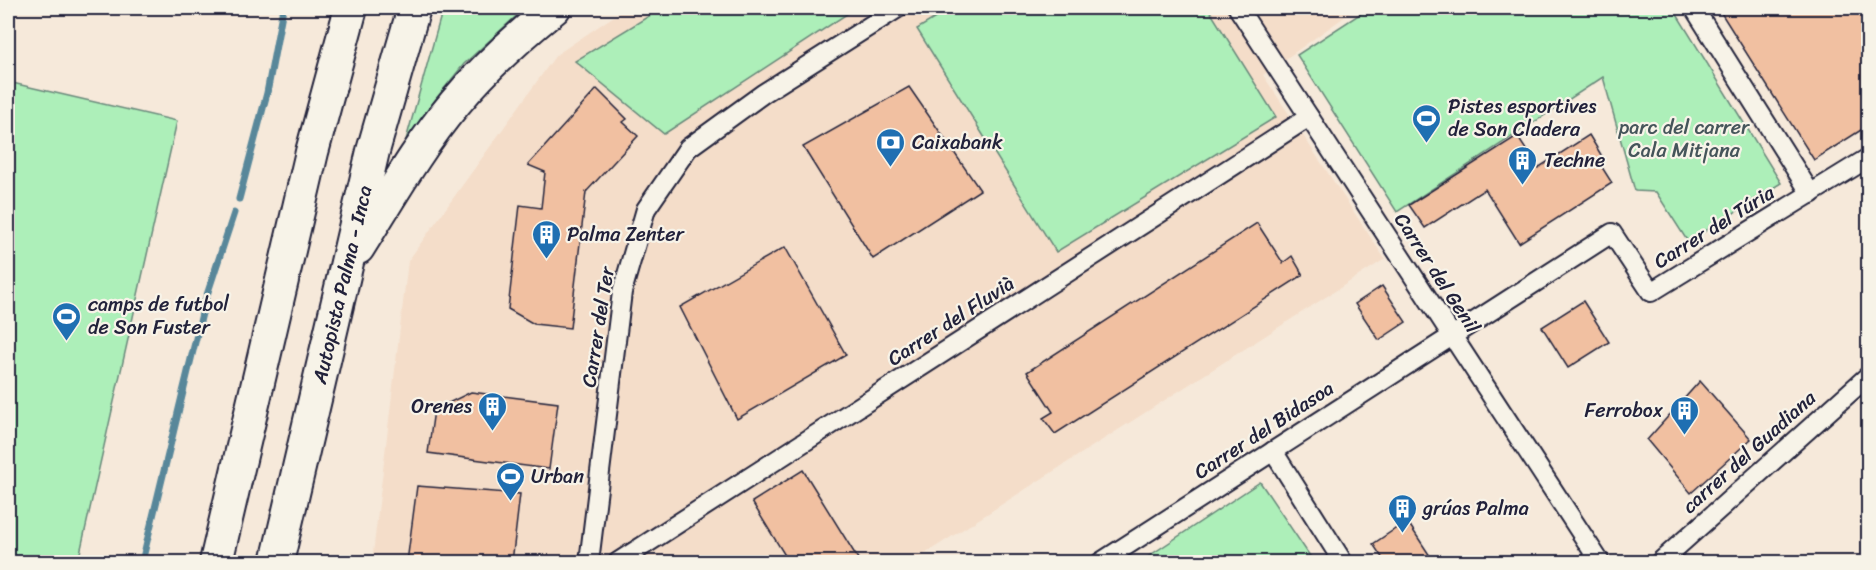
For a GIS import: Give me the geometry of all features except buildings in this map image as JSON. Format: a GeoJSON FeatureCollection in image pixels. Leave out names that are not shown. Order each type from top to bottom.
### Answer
{"type":"FeatureCollection","features":[{"type":"Feature","properties":{"kind":"highway"},"geometry":{"type":"LineString","coordinates":[[216,562],[312,152],[351,8]]}},
{"type":"Feature","properties":{"kind":"highway","name":"Autopista Palma - Inca"},"geometry":{"type":"LineString","coordinates":[[278,562],[345,269],[374,151],[414,8]]}},
{"type":"Feature","properties":{"kind":"highway"},"geometry":{"type":"LineString","coordinates":[[345,269],[414,159],[454,104],[493,61],[554,8]]}},
{"type":"Feature","properties":{"kind":"street","name":"Carrer del Ter"},"geometry":{"type":"LineString","coordinates":[[589,562],[622,292],[646,209],[688,148],[764,93],[898,8]]}},
{"type":"Feature","properties":{"kind":"street","name":"Carrer del Genil"},"geometry":{"type":"LineString","coordinates":[[1238,8],[1600,562]]}},
{"type":"Feature","properties":{"kind":"street"},"geometry":{"type":"LineString","coordinates":[[1694,8],[1811,194]]}},
{"type":"Feature","properties":{"kind":"street","name":"Carrer del Fluvià"},"geometry":{"type":"LineString","coordinates":[[618,562],[1309,117]]}},
{"type":"Feature","properties":{"kind":"street","name":"Carrer del Túria"},"geometry":{"type":"LineString","coordinates":[[1451,336],[1612,234],[1651,292],[1869,158]]}},
{"type":"Feature","properties":{"kind":"street","name":"Carrer del Bidasoa"},"geometry":{"type":"LineString","coordinates":[[1101,562],[1451,336]]}},
{"type":"Feature","properties":{"kind":"street","name":"carrer del Guadiana"},"geometry":{"type":"LineString","coordinates":[[1660,562],[1869,376]]}},
{"type":"Feature","properties":{"kind":"street"},"geometry":{"type":"LineString","coordinates":[[1272,451],[1343,562]]}},
{"type":"Feature","properties":{"kind":"shaded area"},"geometry":{"type":"Polygon","coordinates":[[[626,8],[1357,8],[1263,75],[1385,259],[912,562],[372,562],[408,261],[556,55],[626,8]]]}},
{"type":"Feature","properties":{"kind":"green space"},"geometry":{"type":"Polygon","coordinates":[[[443,8],[525,8],[464,64],[435,100],[404,147],[443,8]]]}},
{"type":"Feature","properties":{"kind":"green space"},"geometry":{"type":"Polygon","coordinates":[[[662,8],[856,8],[664,134],[575,61],[662,8]]]}},
{"type":"Feature","properties":{"kind":"green space"},"geometry":{"type":"Polygon","coordinates":[[[952,8],[1208,8],[1276,117],[1056,252],[917,29],[952,8]]]}},
{"type":"Feature","properties":{"kind":"green space","name":"Pistes esportives de Son Cladera"},"geometry":{"type":"Polygon","coordinates":[[[1369,8],[1673,8],[1781,183],[1688,242],[1656,192],[1635,191],[1603,77],[1397,212],[1297,55],[1369,8]]]}},
{"type":"Feature","properties":{"kind":"green space","name":"camps de futbol de Son Fuster"},"geometry":{"type":"Polygon","coordinates":[[[8,82],[177,121],[78,562],[8,562],[8,82]]]}},
{"type":"Feature","properties":{"kind":"green space"},"geometry":{"type":"Polygon","coordinates":[[[1260,482],[1314,562],[1140,562],[1260,482]]]}},
{"type":"Feature","properties":{"kind":"waterway"},"geometry":{"type":"LineString","coordinates":[[239,199],[267,93],[283,8]]}},
{"type":"Feature","properties":{"kind":"waterway"},"geometry":{"type":"LineString","coordinates":[[480,11],[485,8]]}},
{"type":"Feature","properties":{"kind":"waterway"},"geometry":{"type":"LineString","coordinates":[[142,562],[205,301],[234,213]]}},
{"type":"Feature","properties":{"kind":"place","name":"Pistes esportives de Son Cladera"},"geometry":{"type":"Point","coordinates":[1427,144]}},
{"type":"Feature","properties":{"kind":"place","name":"Caixabank"},"geometry":{"type":"Point","coordinates":[891,168]}},
{"type":"Feature","properties":{"kind":"place","name":"Techne"},"geometry":{"type":"Point","coordinates":[1523,186]}},
{"type":"Feature","properties":{"kind":"place","name":"Palma Zenter"},"geometry":{"type":"Point","coordinates":[546,260]}},
{"type":"Feature","properties":{"kind":"place","name":"camps de futbol de Son Fuster"},"geometry":{"type":"Point","coordinates":[67,342]}},
{"type":"Feature","properties":{"kind":"place","name":"Orenes"},"geometry":{"type":"Point","coordinates":[493,432]}},
{"type":"Feature","properties":{"kind":"place","name":"Ferrobox"},"geometry":{"type":"Point","coordinates":[1684,436]}},
{"type":"Feature","properties":{"kind":"place","name":"Urban"},"geometry":{"type":"Point","coordinates":[510,502]}},
{"type":"Feature","properties":{"kind":"place","name":"grúas Palma"},"geometry":{"type":"Point","coordinates":[1402,534]}},
{"type":"Feature","properties":{"kind":"park label","name":"parc del carrer Cala Mitjana"},"geometry":{"type":"Point","coordinates":[1684,138]}}]}
